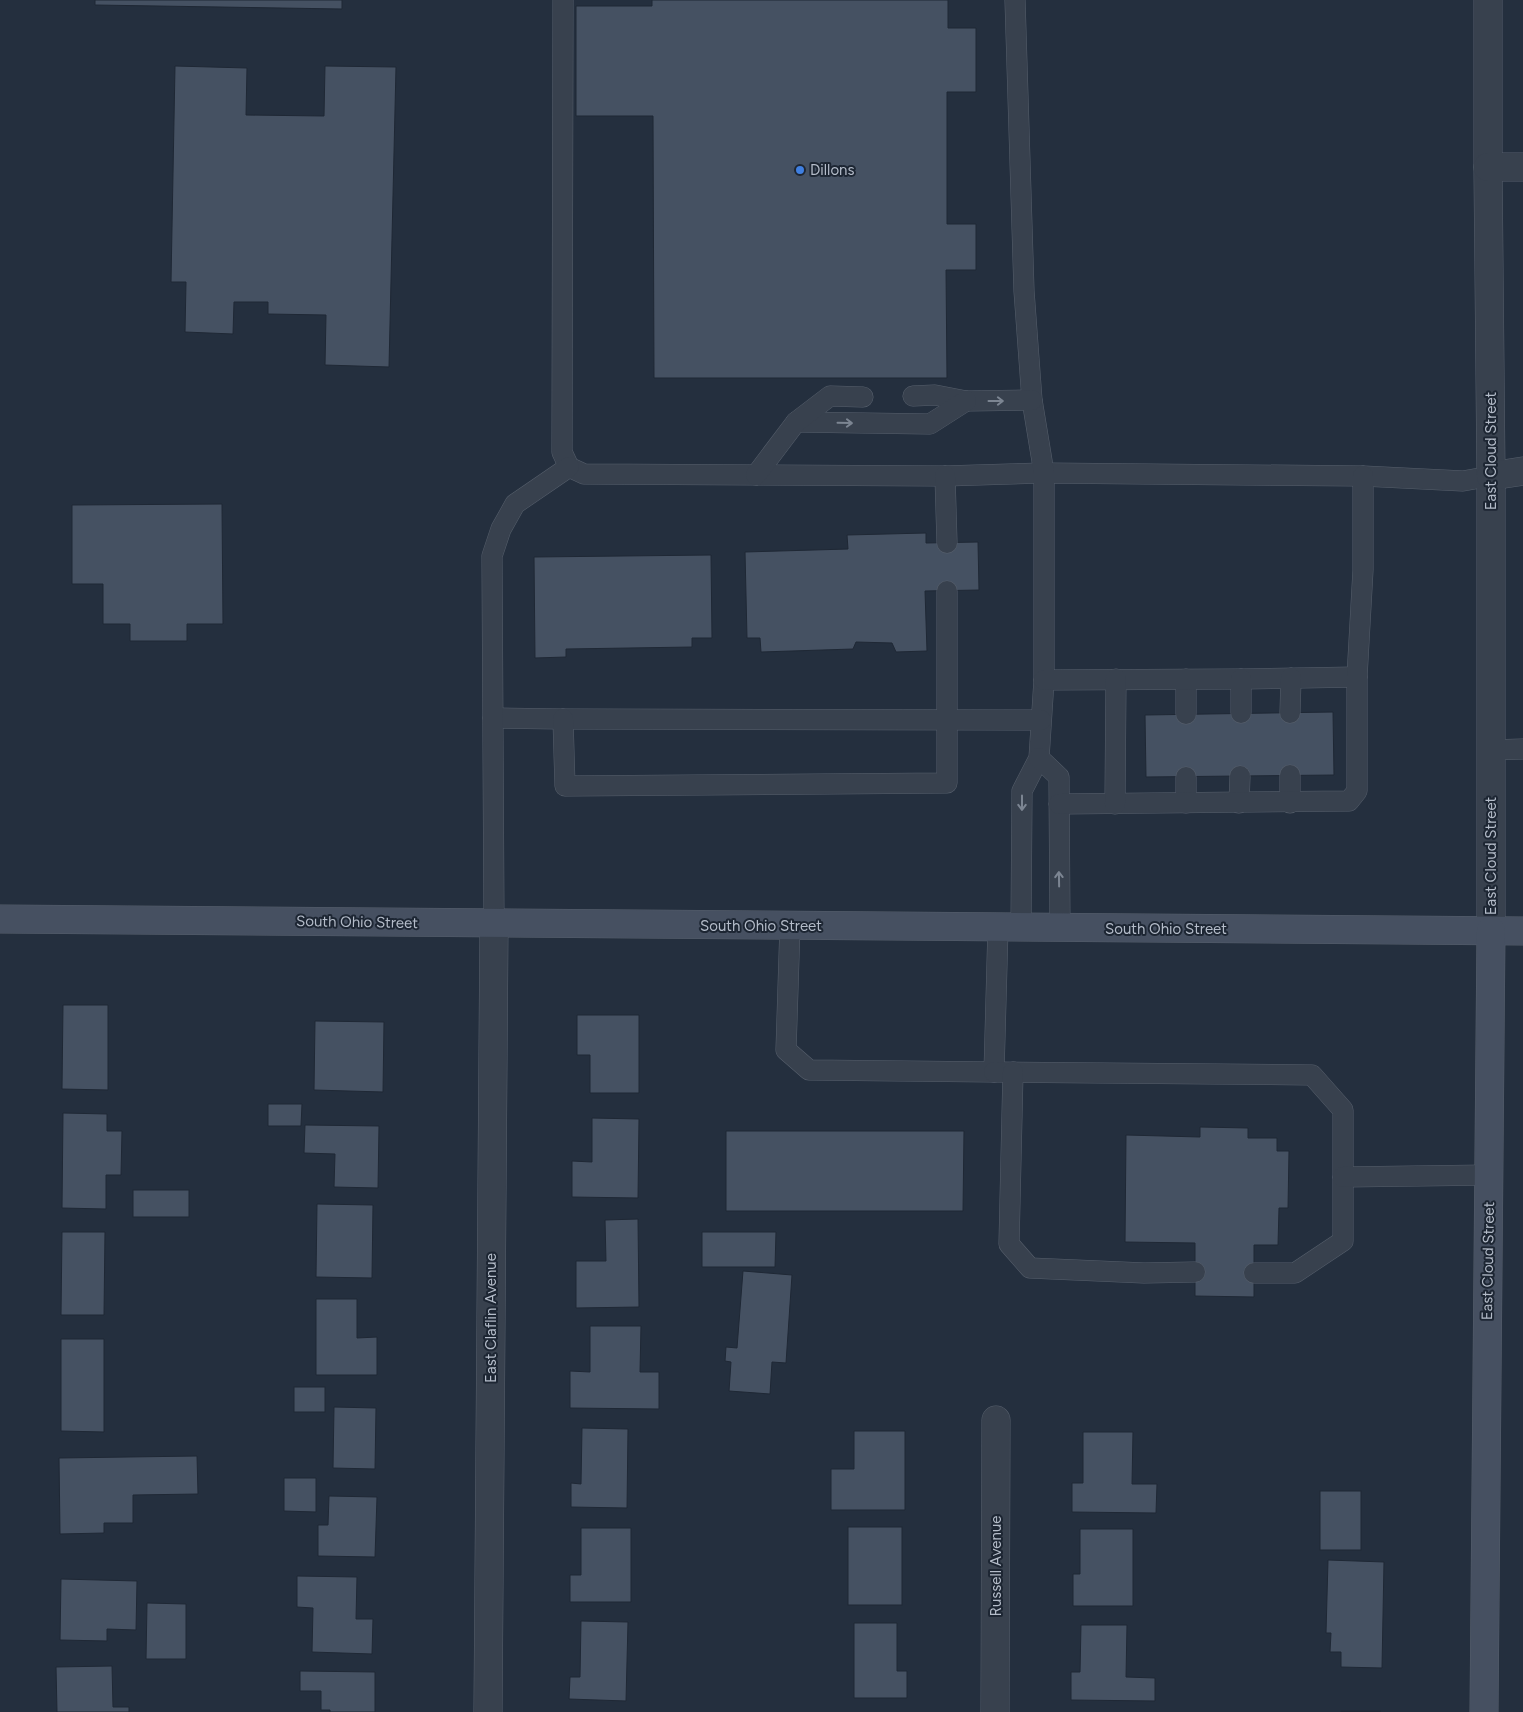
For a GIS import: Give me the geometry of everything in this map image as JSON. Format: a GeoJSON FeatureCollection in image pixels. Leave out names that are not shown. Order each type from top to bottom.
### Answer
{"type":"FeatureCollection","features":[{"type":"Feature","properties":{"kind":"main road","name":"South Ohio Street"},"geometry":{"type":"LineString","coordinates":[[0,919],[1523,932]]}},
{"type":"Feature","properties":{"kind":"main road","name":"East Cloud Street"},"geometry":{"type":"LineString","coordinates":[[1484,1712],[1491,931]]}},
{"type":"Feature","properties":{"kind":"street","name":"East Cloud Street"},"geometry":{"type":"LineString","coordinates":[[1488,0],[1491,931]]}},
{"type":"Feature","properties":{"kind":"street"},"geometry":{"type":"LineString","coordinates":[[1488,167],[1523,167]]}},
{"type":"Feature","properties":{"kind":"street"},"geometry":{"type":"LineString","coordinates":[[1491,476],[1523,471]]}},
{"type":"Feature","properties":{"kind":"street","name":"East Claflin Avenue"},"geometry":{"type":"LineString","coordinates":[[488,1712],[494,924]]}},
{"type":"Feature","properties":{"kind":"street","name":"Russell Avenue"},"geometry":{"type":"LineString","coordinates":[[995,1712],[996,1420]]}},
{"type":"Feature","properties":{"kind":"lane"},"geometry":{"type":"LineString","coordinates":[[563,0],[562,452],[570,468],[584,474],[945,476],[1044,473],[1364,476],[1463,481],[1491,476]]}},
{"type":"Feature","properties":{"kind":"lane"},"geometry":{"type":"LineString","coordinates":[[1015,0],[1024,291],[1032,400],[1044,473],[1044,680],[1039,758],[1022,791],[1009,928],[1003,1072],[1009,1244],[1030,1268],[1144,1273],[1195,1272]]}},
{"type":"Feature","properties":{"kind":"lane"},"geometry":{"type":"LineString","coordinates":[[913,396],[935,395],[966,401],[1032,400]]}},
{"type":"Feature","properties":{"kind":"lane"},"geometry":{"type":"LineString","coordinates":[[756,475],[796,422],[830,396],[864,396]]}},
{"type":"Feature","properties":{"kind":"lane"},"geometry":{"type":"LineString","coordinates":[[796,422],[930,424],[966,401]]}},
{"type":"Feature","properties":{"kind":"lane"},"geometry":{"type":"LineString","coordinates":[[494,924],[492,556],[501,529],[515,504],[570,468]]}},
{"type":"Feature","properties":{"kind":"lane"},"geometry":{"type":"LineString","coordinates":[[945,476],[946,543]]}},
{"type":"Feature","properties":{"kind":"lane"},"geometry":{"type":"LineString","coordinates":[[1059,804],[1349,801],[1358,791],[1358,677],[1364,570],[1364,476]]}},
{"type":"Feature","properties":{"kind":"lane"},"geometry":{"type":"LineString","coordinates":[[564,719],[564,786],[947,783],[946,591]]}},
{"type":"Feature","properties":{"kind":"lane"},"geometry":{"type":"LineString","coordinates":[[1044,680],[1358,677]]}},
{"type":"Feature","properties":{"kind":"lane"},"geometry":{"type":"LineString","coordinates":[[1290,713],[1291,678]]}},
{"type":"Feature","properties":{"kind":"lane"},"geometry":{"type":"LineString","coordinates":[[1115,804],[1116,679]]}},
{"type":"Feature","properties":{"kind":"lane"},"geometry":{"type":"LineString","coordinates":[[1186,679],[1186,714]]}},
{"type":"Feature","properties":{"kind":"lane"},"geometry":{"type":"LineString","coordinates":[[1240,713],[1241,679]]}},
{"type":"Feature","properties":{"kind":"lane"},"geometry":{"type":"LineString","coordinates":[[493,718],[1041,720]]}},
{"type":"Feature","properties":{"kind":"lane"},"geometry":{"type":"LineString","coordinates":[[1490,750],[1523,749]]}},
{"type":"Feature","properties":{"kind":"lane"},"geometry":{"type":"LineString","coordinates":[[1039,758],[1059,777],[1060,928]]}},
{"type":"Feature","properties":{"kind":"lane"},"geometry":{"type":"LineString","coordinates":[[1290,775],[1290,803]]}},
{"type":"Feature","properties":{"kind":"lane"},"geometry":{"type":"LineString","coordinates":[[1240,776],[1240,803]]}},
{"type":"Feature","properties":{"kind":"lane"},"geometry":{"type":"LineString","coordinates":[[1186,777],[1186,803]]}},
{"type":"Feature","properties":{"kind":"lane"},"geometry":{"type":"LineString","coordinates":[[790,926],[786,1050],[809,1070],[1312,1075],[1343,1110],[1343,1240],[1295,1273],[1254,1273]]}},
{"type":"Feature","properties":{"kind":"lane"},"geometry":{"type":"LineString","coordinates":[[1343,1177],[1489,1175]]}},
{"type":"Feature","properties":{"kind":"building"},"geometry":{"type":"Polygon","coordinates":[[[95,0],[342,0],[342,9],[95,5],[95,0]]]}},
{"type":"Feature","properties":{"kind":"building","name":"Dillons"},"geometry":{"type":"Polygon","coordinates":[[[652,0],[948,0],[948,28],[976,28],[976,92],[947,92],[947,224],[976,224],[976,270],[946,270],[947,378],[654,378],[653,116],[576,116],[576,6],[652,6],[652,0]]]}},
{"type":"Feature","properties":{"kind":"building"},"geometry":{"type":"Polygon","coordinates":[[[175,66],[247,68],[246,115],[324,116],[325,66],[396,67],[389,367],[325,365],[326,315],[268,314],[268,302],[234,302],[233,334],[185,332],[186,282],[171,282],[175,66]]]}},
{"type":"Feature","properties":{"kind":"building"},"geometry":{"type":"Polygon","coordinates":[[[222,504],[223,624],[187,624],[187,641],[130,641],[130,624],[103,624],[103,584],[72,584],[72,505],[222,504]]]}},
{"type":"Feature","properties":{"kind":"building"},"geometry":{"type":"Polygon","coordinates":[[[926,533],[926,543],[978,542],[979,590],[925,591],[927,651],[896,652],[892,643],[856,642],[853,649],[761,652],[760,638],[747,638],[745,552],[848,549],[847,535],[926,533]]]}},
{"type":"Feature","properties":{"kind":"building"},"geometry":{"type":"Polygon","coordinates":[[[711,555],[712,638],[692,638],[692,647],[566,649],[566,657],[535,658],[534,557],[711,555]]]}},
{"type":"Feature","properties":{"kind":"building"},"geometry":{"type":"Polygon","coordinates":[[[1333,712],[1334,775],[1146,777],[1145,715],[1333,712]]]}},
{"type":"Feature","properties":{"kind":"building"},"geometry":{"type":"Polygon","coordinates":[[[63,1005],[108,1005],[108,1090],[62,1089],[63,1005]]]}},
{"type":"Feature","properties":{"kind":"building"},"geometry":{"type":"Polygon","coordinates":[[[577,1015],[639,1015],[639,1093],[590,1093],[590,1055],[577,1055],[577,1015]]]}},
{"type":"Feature","properties":{"kind":"building"},"geometry":{"type":"Polygon","coordinates":[[[315,1021],[384,1022],[383,1092],[314,1090],[315,1021]]]}},
{"type":"Feature","properties":{"kind":"building"},"geometry":{"type":"Polygon","coordinates":[[[268,1104],[302,1104],[301,1126],[268,1126],[268,1104]]]}},
{"type":"Feature","properties":{"kind":"building"},"geometry":{"type":"Polygon","coordinates":[[[63,1113],[107,1114],[107,1131],[122,1131],[121,1175],[106,1175],[106,1209],[62,1208],[63,1113]]]}},
{"type":"Feature","properties":{"kind":"building"},"geometry":{"type":"Polygon","coordinates":[[[592,1118],[639,1119],[638,1198],[572,1197],[572,1161],[592,1162],[592,1118]]]}},
{"type":"Feature","properties":{"kind":"building"},"geometry":{"type":"Polygon","coordinates":[[[305,1125],[379,1126],[378,1188],[334,1187],[335,1154],[304,1153],[305,1125]]]}},
{"type":"Feature","properties":{"kind":"building"},"geometry":{"type":"Polygon","coordinates":[[[1200,1127],[1248,1128],[1248,1138],[1277,1138],[1277,1151],[1289,1151],[1288,1208],[1279,1208],[1278,1245],[1254,1245],[1254,1297],[1195,1296],[1195,1243],[1125,1242],[1126,1135],[1200,1137],[1200,1127]]]}},
{"type":"Feature","properties":{"kind":"building"},"geometry":{"type":"Polygon","coordinates":[[[726,1131],[964,1131],[963,1211],[726,1211],[726,1131]]]}},
{"type":"Feature","properties":{"kind":"building"},"geometry":{"type":"Polygon","coordinates":[[[133,1190],[189,1190],[189,1217],[133,1217],[133,1190]]]}},
{"type":"Feature","properties":{"kind":"building"},"geometry":{"type":"Polygon","coordinates":[[[317,1204],[373,1205],[372,1278],[316,1277],[317,1204]]]}},
{"type":"Feature","properties":{"kind":"building"},"geometry":{"type":"Polygon","coordinates":[[[638,1219],[639,1307],[576,1308],[576,1261],[606,1261],[605,1220],[638,1219]]]}},
{"type":"Feature","properties":{"kind":"building"},"geometry":{"type":"Polygon","coordinates":[[[62,1232],[105,1232],[104,1315],[61,1315],[62,1232]]]}},
{"type":"Feature","properties":{"kind":"building"},"geometry":{"type":"Polygon","coordinates":[[[702,1232],[776,1232],[775,1267],[702,1267],[702,1232]]]}},
{"type":"Feature","properties":{"kind":"building"},"geometry":{"type":"Polygon","coordinates":[[[743,1271],[792,1275],[786,1363],[772,1362],[770,1394],[729,1391],[731,1362],[725,1361],[726,1347],[737,1348],[743,1271]]]}},
{"type":"Feature","properties":{"kind":"building"},"geometry":{"type":"Polygon","coordinates":[[[316,1299],[357,1299],[357,1338],[377,1337],[377,1375],[316,1375],[316,1299]]]}},
{"type":"Feature","properties":{"kind":"building"},"geometry":{"type":"Polygon","coordinates":[[[590,1326],[641,1326],[640,1372],[659,1372],[659,1409],[570,1408],[570,1371],[590,1372],[590,1326]]]}},
{"type":"Feature","properties":{"kind":"building"},"geometry":{"type":"Polygon","coordinates":[[[61,1339],[104,1339],[104,1432],[61,1431],[61,1339]]]}},
{"type":"Feature","properties":{"kind":"building"},"geometry":{"type":"Polygon","coordinates":[[[294,1387],[325,1387],[325,1412],[294,1412],[294,1387]]]}},
{"type":"Feature","properties":{"kind":"building"},"geometry":{"type":"Polygon","coordinates":[[[334,1407],[376,1408],[375,1469],[333,1468],[334,1407]]]}},
{"type":"Feature","properties":{"kind":"building"},"geometry":{"type":"Polygon","coordinates":[[[582,1428],[628,1429],[627,1508],[571,1507],[571,1483],[581,1484],[582,1428]]]}},
{"type":"Feature","properties":{"kind":"building"},"geometry":{"type":"Polygon","coordinates":[[[854,1431],[905,1431],[905,1510],[831,1510],[831,1469],[854,1469],[854,1431]]]}},
{"type":"Feature","properties":{"kind":"building"},"geometry":{"type":"Polygon","coordinates":[[[1083,1432],[1133,1432],[1132,1484],[1157,1484],[1156,1513],[1072,1512],[1072,1483],[1083,1483],[1083,1432]]]}},
{"type":"Feature","properties":{"kind":"building"},"geometry":{"type":"Polygon","coordinates":[[[197,1456],[198,1494],[133,1495],[133,1523],[104,1523],[104,1533],[60,1534],[59,1458],[197,1456]]]}},
{"type":"Feature","properties":{"kind":"building"},"geometry":{"type":"Polygon","coordinates":[[[284,1478],[316,1478],[316,1512],[284,1511],[284,1478]]]}},
{"type":"Feature","properties":{"kind":"building"},"geometry":{"type":"Polygon","coordinates":[[[1320,1491],[1361,1491],[1361,1550],[1320,1550],[1320,1491]]]}},
{"type":"Feature","properties":{"kind":"building"},"geometry":{"type":"Polygon","coordinates":[[[329,1496],[377,1497],[375,1557],[318,1556],[318,1525],[328,1525],[329,1496]]]}},
{"type":"Feature","properties":{"kind":"building"},"geometry":{"type":"Polygon","coordinates":[[[848,1527],[902,1527],[902,1605],[848,1605],[848,1527]]]}},
{"type":"Feature","properties":{"kind":"building"},"geometry":{"type":"Polygon","coordinates":[[[581,1528],[631,1528],[631,1602],[570,1602],[570,1575],[581,1575],[581,1528]]]}},
{"type":"Feature","properties":{"kind":"building"},"geometry":{"type":"Polygon","coordinates":[[[1080,1529],[1133,1529],[1133,1606],[1073,1606],[1073,1574],[1080,1574],[1080,1529]]]}},
{"type":"Feature","properties":{"kind":"building"},"geometry":{"type":"Polygon","coordinates":[[[1328,1560],[1384,1562],[1382,1668],[1341,1667],[1341,1652],[1330,1652],[1331,1633],[1326,1633],[1328,1560]]]}},
{"type":"Feature","properties":{"kind":"building"},"geometry":{"type":"Polygon","coordinates":[[[297,1576],[357,1577],[356,1619],[373,1619],[372,1654],[312,1652],[313,1608],[297,1607],[297,1576]]]}},
{"type":"Feature","properties":{"kind":"building"},"geometry":{"type":"Polygon","coordinates":[[[61,1579],[137,1581],[136,1630],[107,1629],[107,1641],[60,1640],[61,1579]]]}},
{"type":"Feature","properties":{"kind":"building"},"geometry":{"type":"Polygon","coordinates":[[[147,1603],[186,1604],[186,1659],[146,1659],[147,1603]]]}},
{"type":"Feature","properties":{"kind":"building"},"geometry":{"type":"Polygon","coordinates":[[[581,1621],[628,1622],[626,1701],[569,1699],[570,1677],[580,1677],[581,1621]]]}},
{"type":"Feature","properties":{"kind":"building"},"geometry":{"type":"Polygon","coordinates":[[[854,1623],[897,1623],[897,1671],[907,1671],[907,1698],[854,1698],[854,1623]]]}},
{"type":"Feature","properties":{"kind":"building"},"geometry":{"type":"Polygon","coordinates":[[[1081,1625],[1127,1625],[1126,1677],[1155,1678],[1155,1701],[1071,1700],[1071,1672],[1080,1672],[1081,1625]]]}},
{"type":"Feature","properties":{"kind":"building"},"geometry":{"type":"Polygon","coordinates":[[[112,1666],[113,1707],[129,1707],[129,1712],[57,1712],[56,1667],[112,1666]]]}},
{"type":"Feature","properties":{"kind":"building"},"geometry":{"type":"Polygon","coordinates":[[[300,1671],[375,1672],[375,1712],[330,1712],[330,1710],[321,1710],[321,1691],[300,1691],[300,1671]]]}},
{"type":"Feature","properties":{"kind":"building"},"geometry":{"type":"Polygon","coordinates":[[[1380,1711],[1380,1712],[1341,1712],[1380,1711]]]}},
{"type":"Feature","properties":{"kind":"place","name":"Dillons"},"geometry":{"type":"Point","coordinates":[800,170]}}]}
